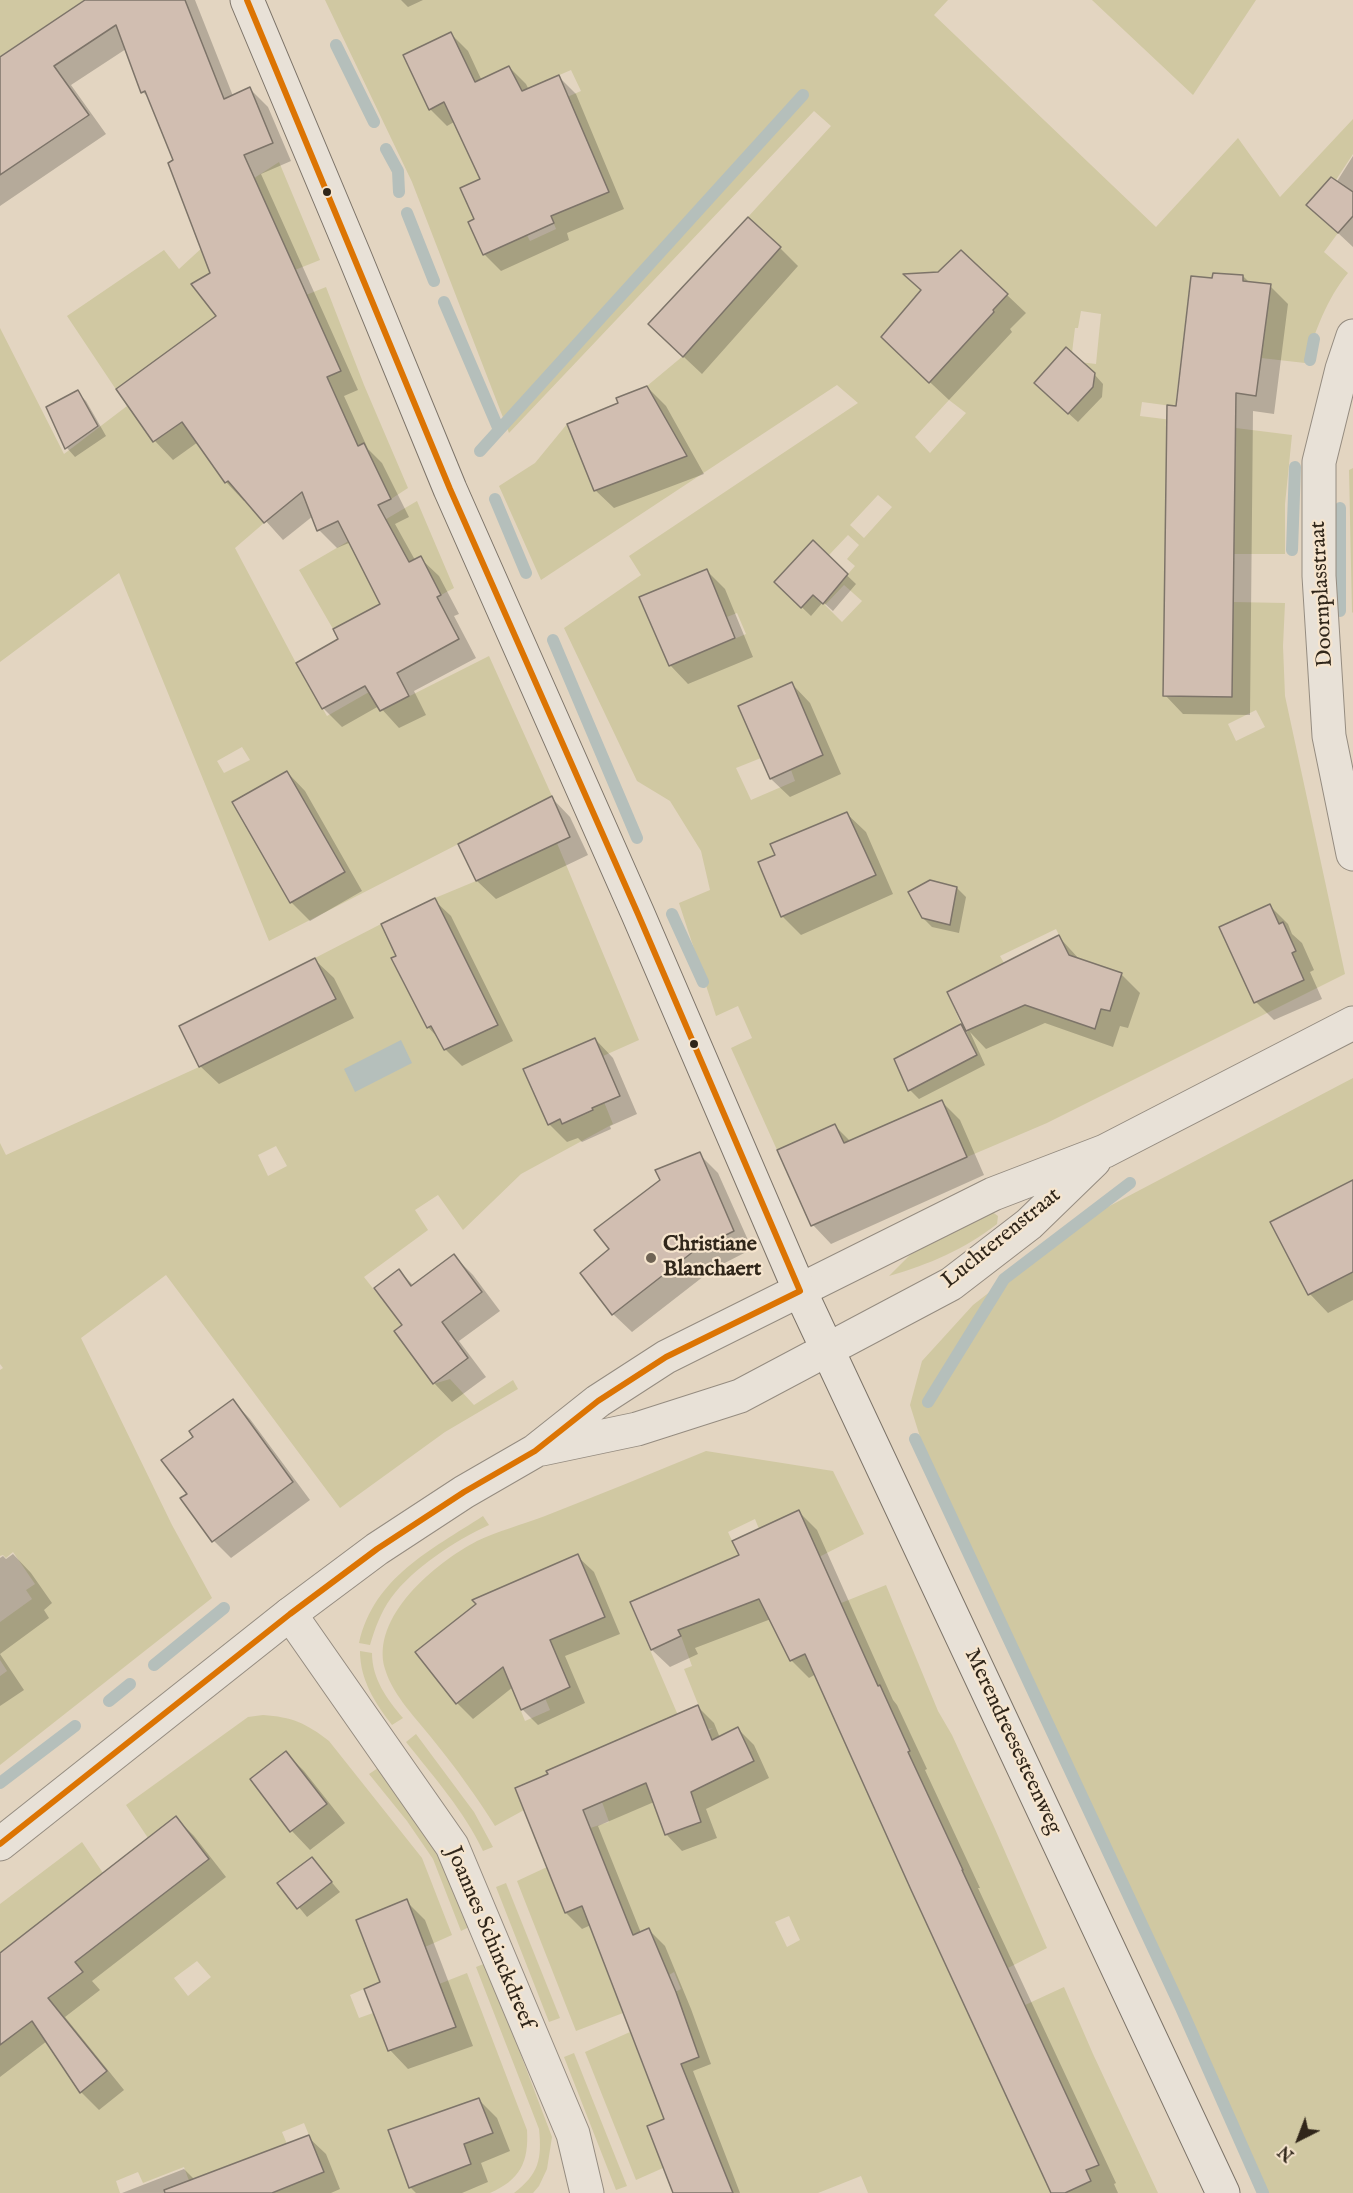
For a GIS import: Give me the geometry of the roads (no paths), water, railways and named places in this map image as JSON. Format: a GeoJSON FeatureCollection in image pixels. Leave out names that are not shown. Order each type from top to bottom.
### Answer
{"type":"FeatureCollection","features":[{"type":"Feature","properties":{"kind":"street","name":"Merendreesesteenweg"},"geometry":{"type":"LineString","coordinates":[[247,0],[450,489],[638,914],[800,1292],[1223,2193]]}},
{"type":"Feature","properties":{"kind":"street","name":"Doornplasstraat"},"geometry":{"type":"LineString","coordinates":[[1353,336],[1342,369],[1319,462],[1319,576],[1329,736],[1353,854]]}},
{"type":"Feature","properties":{"kind":"street","name":"Luchterenstraat"},"geometry":{"type":"LineString","coordinates":[[535,1451],[598,1401],[666,1357],[993,1194],[1105,1151],[1353,1023]]}},
{"type":"Feature","properties":{"kind":"street","name":"Luchterenstraat"},"geometry":{"type":"LineString","coordinates":[[535,1451],[637,1429],[740,1396],[951,1284],[1029,1224],[1105,1151]]}},
{"type":"Feature","properties":{"kind":"street"},"geometry":{"type":"LineString","coordinates":[[0,1844],[290,1614],[377,1549],[464,1492],[535,1451]]}},
{"type":"Feature","properties":{"kind":"street","name":"Joannes Schinckdreef"},"geometry":{"type":"LineString","coordinates":[[290,1614],[452,1846],[573,2134],[587,2193]]}},
{"type":"Feature","properties":{"kind":"waterway"},"geometry":{"type":"LineString","coordinates":[[336,45],[374,122]]}},
{"type":"Feature","properties":{"kind":"waterway"},"geometry":{"type":"LineString","coordinates":[[480,451],[803,95]]}},
{"type":"Feature","properties":{"kind":"waterway"},"geometry":{"type":"LineString","coordinates":[[386,149],[398,171],[399,192]]}},
{"type":"Feature","properties":{"kind":"waterway"},"geometry":{"type":"LineString","coordinates":[[407,213],[434,281]]}},
{"type":"Feature","properties":{"kind":"waterway"},"geometry":{"type":"LineString","coordinates":[[444,302],[499,430]]}},
{"type":"Feature","properties":{"kind":"waterway"},"geometry":{"type":"LineString","coordinates":[[1310,360],[1314,339]]}},
{"type":"Feature","properties":{"kind":"waterway"},"geometry":{"type":"LineString","coordinates":[[1292,550],[1295,467]]}},
{"type":"Feature","properties":{"kind":"waterway"},"geometry":{"type":"LineString","coordinates":[[495,499],[526,573]]}},
{"type":"Feature","properties":{"kind":"waterway"},"geometry":{"type":"LineString","coordinates":[[1340,508],[1340,611]]}},
{"type":"Feature","properties":{"kind":"waterway"},"geometry":{"type":"LineString","coordinates":[[553,640],[637,838]]}},
{"type":"Feature","properties":{"kind":"waterway"},"geometry":{"type":"LineString","coordinates":[[672,914],[703,982]]}},
{"type":"Feature","properties":{"kind":"waterway"},"geometry":{"type":"LineString","coordinates":[[928,1402],[1004,1279],[1130,1183]]}},
{"type":"Feature","properties":{"kind":"waterway"},"geometry":{"type":"LineString","coordinates":[[915,1439],[1181,2008],[1263,2193]]}},
{"type":"Feature","properties":{"kind":"waterway"},"geometry":{"type":"LineString","coordinates":[[154,1665],[224,1608]]}},
{"type":"Feature","properties":{"kind":"waterway"},"geometry":{"type":"LineString","coordinates":[[109,1701],[130,1684]]}},
{"type":"Feature","properties":{"kind":"waterway"},"geometry":{"type":"LineString","coordinates":[[0,1783],[75,1726]]}},
{"type":"Feature","properties":{"kind":"place","name":"Christiane Blanchaert"},"geometry":{"type":"Point","coordinates":[651,1258]}}]}
